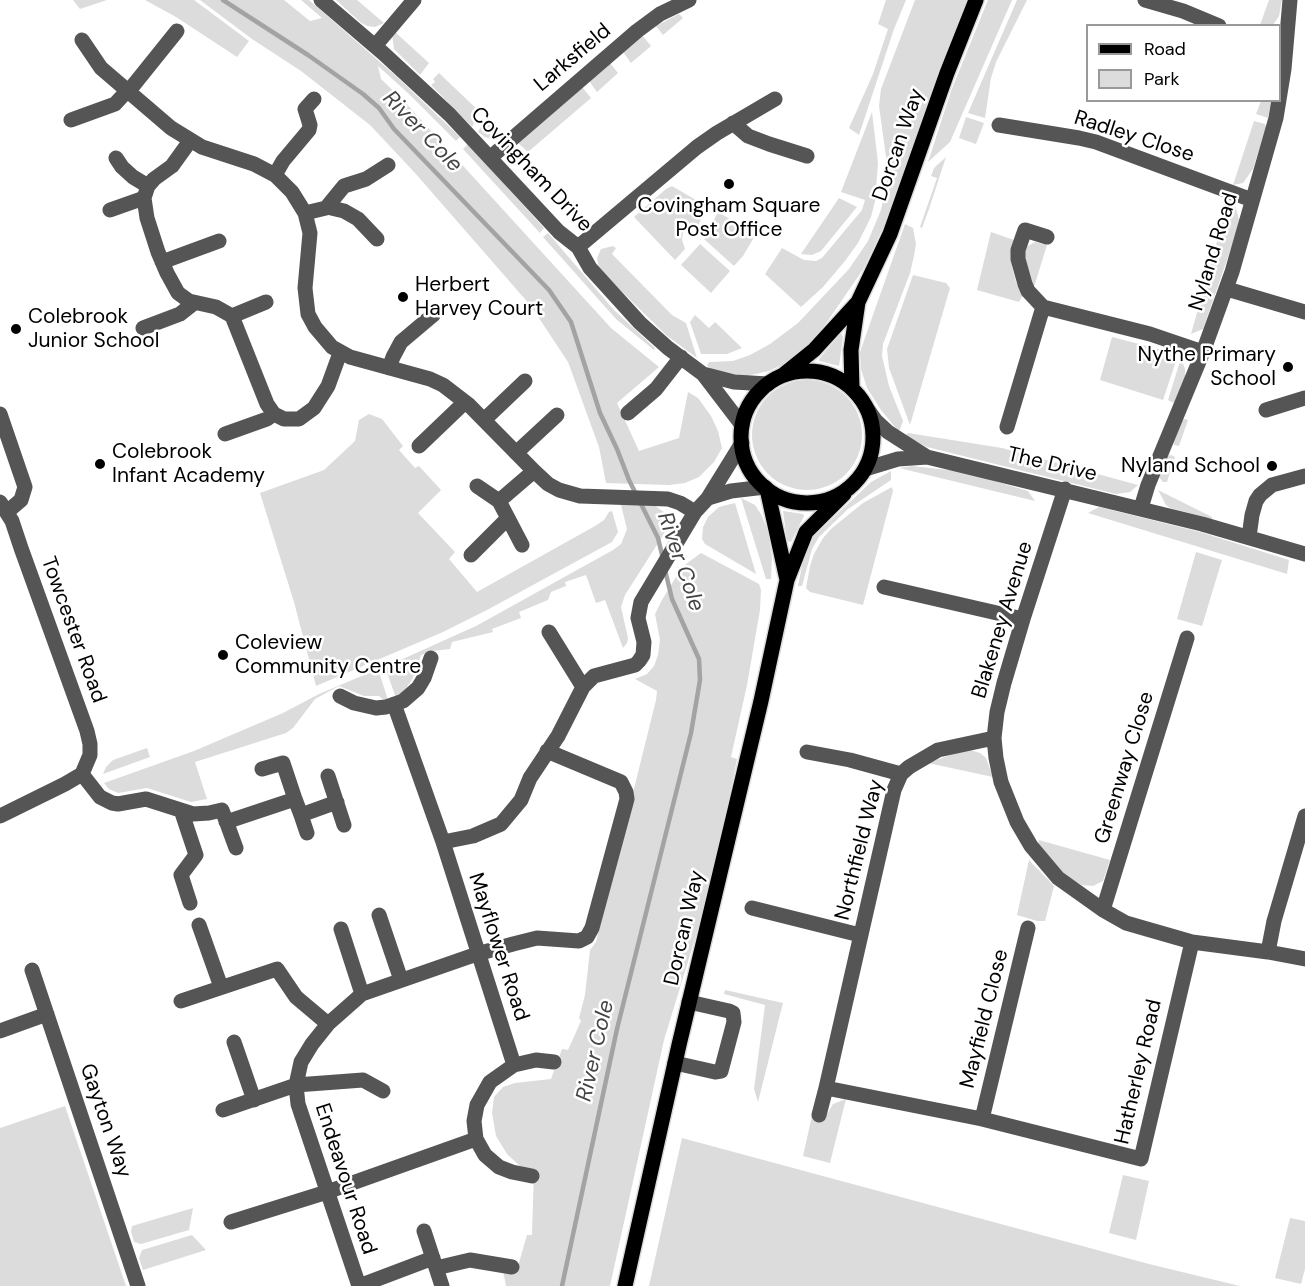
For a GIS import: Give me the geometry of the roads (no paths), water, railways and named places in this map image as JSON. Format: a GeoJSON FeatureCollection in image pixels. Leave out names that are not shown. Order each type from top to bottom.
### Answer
{"type":"FeatureCollection","features":[{"type":"Feature","properties":{"kind":"main road","name":"Dorcan Way"},"geometry":{"type":"LineString","coordinates":[[852,388],[851,350],[858,302],[890,234],[947,73],[976,0]]}},
{"type":"Feature","properties":{"kind":"main road","name":"Dorcan Way"},"geometry":{"type":"LineString","coordinates":[[783,375],[814,350],[858,302]]}},
{"type":"Feature","properties":{"kind":"main road"},"geometry":{"type":"LineString","coordinates":[[804,370],[823,372],[836,377],[852,388],[867,407],[872,420],[872,449],[858,482],[844,494],[823,501],[798,502],[782,498],[766,488],[748,466],[741,443],[742,425],[752,400],[768,384],[783,375],[804,370]]}},
{"type":"Feature","properties":{"kind":"main road","name":"Dorcan Way"},"geometry":{"type":"LineString","coordinates":[[766,488],[787,580]]}},
{"type":"Feature","properties":{"kind":"main road","name":"Dorcan Way"},"geometry":{"type":"LineString","coordinates":[[625,1286],[787,580],[803,537],[811,526],[844,494]]}},
{"type":"Feature","properties":{"kind":"street","name":"Covingham Drive"},"geometry":{"type":"LineString","coordinates":[[321,0],[450,115],[559,232],[578,247],[590,268],[633,315],[703,374],[742,425]]}},
{"type":"Feature","properties":{"kind":"street"},"geometry":{"type":"LineString","coordinates":[[375,46],[414,0]]}},
{"type":"Feature","properties":{"kind":"street","name":"Larksfield"},"geometry":{"type":"LineString","coordinates":[[491,157],[637,31],[660,14],[689,0]]}},
{"type":"Feature","properties":{"kind":"street"},"geometry":{"type":"LineString","coordinates":[[1145,0],[1183,10],[1214,24]]}},
{"type":"Feature","properties":{"kind":"street","name":"Nyland Road"},"geometry":{"type":"LineString","coordinates":[[1281,95],[1282,44],[1290,0]]}},
{"type":"Feature","properties":{"kind":"street"},"geometry":{"type":"LineString","coordinates":[[71,120],[115,104],[128,92],[177,31]]}},
{"type":"Feature","properties":{"kind":"street"},"geometry":{"type":"LineString","coordinates":[[82,40],[95,61],[112,78],[171,128],[190,141],[254,164],[275,176],[292,192],[305,213],[310,232],[305,288],[308,314],[321,335],[340,353],[430,379],[443,386],[465,402],[548,484],[569,493],[674,501],[695,512]]}},
{"type":"Feature","properties":{"kind":"street"},"geometry":{"type":"LineString","coordinates":[[275,176],[283,161],[309,130],[310,125],[305,109],[314,99]]}},
{"type":"Feature","properties":{"kind":"street"},"geometry":{"type":"LineString","coordinates":[[578,247],[678,162],[733,123],[775,99]]}},
{"type":"Feature","properties":{"kind":"street","name":"Nyland Road"},"geometry":{"type":"LineString","coordinates":[[1141,508],[1227,289],[1279,102]]}},
{"type":"Feature","properties":{"kind":"street"},"geometry":{"type":"LineString","coordinates":[[733,123],[748,135],[807,156]]}},
{"type":"Feature","properties":{"kind":"street","name":"Radley Close"},"geometry":{"type":"LineString","coordinates":[[999,125],[1096,142],[1252,200]]}},
{"type":"Feature","properties":{"kind":"street"},"geometry":{"type":"LineString","coordinates":[[110,210],[146,192],[154,179],[172,166],[190,141]]}},
{"type":"Feature","properties":{"kind":"street"},"geometry":{"type":"LineString","coordinates":[[116,158],[146,192],[151,232],[162,262],[178,293],[195,303],[216,307],[232,316],[267,404],[274,414],[284,419],[294,420],[309,413],[324,394],[340,353]]}},
{"type":"Feature","properties":{"kind":"street"},"geometry":{"type":"LineString","coordinates":[[305,213],[322,210],[344,186],[366,179],[388,165]]}},
{"type":"Feature","properties":{"kind":"street"},"geometry":{"type":"LineString","coordinates":[[327,207],[344,211],[358,219],[377,239]]}},
{"type":"Feature","properties":{"kind":"street"},"geometry":{"type":"LineString","coordinates":[[1047,237],[1025,230],[1018,250],[1018,259],[1028,291],[1043,307],[1150,334],[1203,352]]}},
{"type":"Feature","properties":{"kind":"street"},"geometry":{"type":"LineString","coordinates":[[162,262],[219,241]]}},
{"type":"Feature","properties":{"kind":"street"},"geometry":{"type":"LineString","coordinates":[[1227,289],[1305,312]]}},
{"type":"Feature","properties":{"kind":"street"},"geometry":{"type":"LineString","coordinates":[[232,316],[266,302]]}},
{"type":"Feature","properties":{"kind":"street"},"geometry":{"type":"LineString","coordinates":[[143,328],[180,314],[195,303]]}},
{"type":"Feature","properties":{"kind":"street"},"geometry":{"type":"LineString","coordinates":[[1007,427],[1043,307]]}},
{"type":"Feature","properties":{"kind":"street"},"geometry":{"type":"LineString","coordinates":[[389,368],[402,342],[433,315]]}},
{"type":"Feature","properties":{"kind":"street"},"geometry":{"type":"LineString","coordinates":[[628,413],[656,389],[681,357]]}},
{"type":"Feature","properties":{"kind":"street","name":"Covingham Drive"},"geometry":{"type":"LineString","coordinates":[[703,374],[734,382],[768,384]]}},
{"type":"Feature","properties":{"kind":"street"},"geometry":{"type":"LineString","coordinates":[[484,420],[525,381]]}},
{"type":"Feature","properties":{"kind":"street"},"geometry":{"type":"LineString","coordinates":[[1266,410],[1305,398]]}},
{"type":"Feature","properties":{"kind":"street"},"geometry":{"type":"LineString","coordinates":[[419,446],[465,402]]}},
{"type":"Feature","properties":{"kind":"street","name":"The Drive"},"geometry":{"type":"LineString","coordinates":[[867,407],[888,432],[927,457]]}},
{"type":"Feature","properties":{"kind":"street"},"geometry":{"type":"LineString","coordinates":[[0,414],[25,488],[21,500],[3,507]]}},
{"type":"Feature","properties":{"kind":"street"},"geometry":{"type":"LineString","coordinates":[[225,434],[267,419],[274,414]]}},
{"type":"Feature","properties":{"kind":"street"},"geometry":{"type":"LineString","coordinates":[[516,453],[557,415]]}},
{"type":"Feature","properties":{"kind":"street"},"geometry":{"type":"LineString","coordinates":[[443,842],[473,836],[501,824],[521,800],[530,778],[567,720],[583,687],[594,676],[635,665],[644,655],[644,642],[638,618],[641,602],[695,512],[708,498],[741,443]]}},
{"type":"Feature","properties":{"kind":"street","name":"The Drive"},"geometry":{"type":"LineString","coordinates":[[865,470],[898,459],[927,457],[1141,508],[1305,554]]}},
{"type":"Feature","properties":{"kind":"street"},"geometry":{"type":"LineString","coordinates":[[499,501],[534,471]]}},
{"type":"Feature","properties":{"kind":"street"},"geometry":{"type":"LineString","coordinates":[[1249,537],[1252,515],[1260,495],[1272,485],[1305,476]]}},
{"type":"Feature","properties":{"kind":"street"},"geometry":{"type":"LineString","coordinates":[[477,486],[499,501],[522,545]]}},
{"type":"Feature","properties":{"kind":"street"},"geometry":{"type":"LineString","coordinates":[[708,498],[731,491],[766,488]]}},
{"type":"Feature","properties":{"kind":"street","name":"Blakeney Avenue"},"geometry":{"type":"LineString","coordinates":[[1065,489],[1004,683],[994,738],[1001,782],[1017,822],[1031,846],[1058,878],[1103,910],[1126,923],[1192,942],[1305,959]]}},
{"type":"Feature","properties":{"kind":"street","name":"Towcester Road"},"geometry":{"type":"LineString","coordinates":[[3,507],[90,744],[89,762],[82,774]]}},
{"type":"Feature","properties":{"kind":"street"},"geometry":{"type":"LineString","coordinates":[[471,555],[508,518]]}},
{"type":"Feature","properties":{"kind":"street"},"geometry":{"type":"LineString","coordinates":[[885,588],[1023,619]]}},
{"type":"Feature","properties":{"kind":"street"},"geometry":{"type":"LineString","coordinates":[[549,632],[583,687]]}},
{"type":"Feature","properties":{"kind":"street","name":"Greenway Close"},"geometry":{"type":"LineString","coordinates":[[1103,910],[1187,638]]}},
{"type":"Feature","properties":{"kind":"street"},"geometry":{"type":"LineString","coordinates":[[340,696],[365,706],[386,707],[404,701],[418,688],[431,658]]}},
{"type":"Feature","properties":{"kind":"street","name":"Mayflower Road"},"geometry":{"type":"LineString","coordinates":[[394,704],[443,842],[514,1065]]}},
{"type":"Feature","properties":{"kind":"street","name":"Northfield Way"},"geometry":{"type":"LineString","coordinates":[[819,1115],[894,790],[901,774],[938,750],[994,738]]}},
{"type":"Feature","properties":{"kind":"street","name":"Endeavour Road"},"geometry":{"type":"LineString","coordinates":[[359,1286],[302,1121],[296,1085],[301,1062],[328,1024],[362,994],[477,954],[537,939],[579,940],[587,937],[592,928],[627,799],[626,792],[621,782],[548,751]]}},
{"type":"Feature","properties":{"kind":"street","name":"Northfield Way"},"geometry":{"type":"LineString","coordinates":[[807,752],[850,760],[901,774]]}},
{"type":"Feature","properties":{"kind":"street"},"geometry":{"type":"LineString","coordinates":[[262,769],[283,763],[307,833]]}},
{"type":"Feature","properties":{"kind":"street"},"geometry":{"type":"LineString","coordinates":[[0,816],[82,774],[100,797],[112,803],[146,799],[201,814],[222,810],[236,848]]}},
{"type":"Feature","properties":{"kind":"street"},"geometry":{"type":"LineString","coordinates":[[328,776],[344,825]]}},
{"type":"Feature","properties":{"kind":"street"},"geometry":{"type":"LineString","coordinates":[[226,822],[295,799]]}},
{"type":"Feature","properties":{"kind":"street"},"geometry":{"type":"LineString","coordinates":[[300,814],[336,802]]}},
{"type":"Feature","properties":{"kind":"street"},"geometry":{"type":"LineString","coordinates":[[181,810],[196,855],[181,875],[190,903]]}},
{"type":"Feature","properties":{"kind":"street"},"geometry":{"type":"LineString","coordinates":[[1268,952],[1274,921],[1305,816]]}},
{"type":"Feature","properties":{"kind":"street","name":"Northfield Way"},"geometry":{"type":"LineString","coordinates":[[752,908],[860,935]]}},
{"type":"Feature","properties":{"kind":"street"},"geometry":{"type":"LineString","coordinates":[[379,915],[401,980]]}},
{"type":"Feature","properties":{"kind":"street"},"geometry":{"type":"LineString","coordinates":[[199,926],[221,987]]}},
{"type":"Feature","properties":{"kind":"street","name":"Mayfield Close"},"geometry":{"type":"LineString","coordinates":[[982,1119],[1028,928]]}},
{"type":"Feature","properties":{"kind":"street"},"geometry":{"type":"LineString","coordinates":[[340,929],[362,994]]}},
{"type":"Feature","properties":{"kind":"street","name":"Hatherley Road"},"geometry":{"type":"LineString","coordinates":[[982,1119],[1142,1159],[1192,942]]}},
{"type":"Feature","properties":{"kind":"street"},"geometry":{"type":"LineString","coordinates":[[180,1001],[277,969],[296,997],[328,1024]]}},
{"type":"Feature","properties":{"kind":"street","name":"Gayton Way"},"geometry":{"type":"LineString","coordinates":[[32,970],[138,1286]]}},
{"type":"Feature","properties":{"kind":"street"},"geometry":{"type":"LineString","coordinates":[[675,1063],[715,1072],[721,1071],[734,1022],[733,1013],[729,1011],[689,1002]]}},
{"type":"Feature","properties":{"kind":"street"},"geometry":{"type":"LineString","coordinates":[[0,1031],[47,1014]]}},
{"type":"Feature","properties":{"kind":"street"},"geometry":{"type":"LineString","coordinates":[[234,1042],[254,1100]]}},
{"type":"Feature","properties":{"kind":"street"},"geometry":{"type":"LineString","coordinates":[[532,1176],[500,1167],[485,1155],[476,1139],[474,1120],[477,1105],[490,1082],[514,1065],[536,1060],[554,1062]]}},
{"type":"Feature","properties":{"kind":"street","name":"Endeavour Road"},"geometry":{"type":"LineString","coordinates":[[223,1110],[296,1085],[363,1080],[383,1091]]}},
{"type":"Feature","properties":{"kind":"street"},"geometry":{"type":"LineString","coordinates":[[826,1088],[982,1119]]}},
{"type":"Feature","properties":{"kind":"street"},"geometry":{"type":"LineString","coordinates":[[231,1222],[327,1192],[476,1139]]}},
{"type":"Feature","properties":{"kind":"street"},"geometry":{"type":"LineString","coordinates":[[424,1231],[442,1286]]}},
{"type":"Feature","properties":{"kind":"street"},"geometry":{"type":"LineString","coordinates":[[359,1286],[434,1263],[470,1260],[512,1267]]}},
{"type":"Feature","properties":{"kind":"waterway","name":"River Cole"},"geometry":{"type":"LineString","coordinates":[[223,0],[308,55],[379,108],[394,129],[549,290],[571,322],[600,413],[629,480],[658,538],[663,559]]}},
{"type":"Feature","properties":{"kind":"waterway","name":"River Cole"},"geometry":{"type":"LineString","coordinates":[[562,1286],[617,1029],[691,733],[700,680],[699,659],[672,599],[665,570]]}},
{"type":"Feature","properties":{"kind":"place","name":"Covingham Square Post Office"},"geometry":{"type":"Point","coordinates":[729,184]}},
{"type":"Feature","properties":{"kind":"place","name":"Herbert Harvey Court"},"geometry":{"type":"Point","coordinates":[403,297]}},
{"type":"Feature","properties":{"kind":"place","name":"Colebrook Junior School"},"geometry":{"type":"Point","coordinates":[16,329]}},
{"type":"Feature","properties":{"kind":"place","name":"Nythe Primary School"},"geometry":{"type":"Point","coordinates":[1288,367]}},
{"type":"Feature","properties":{"kind":"place","name":"Colebrook Infant Academy"},"geometry":{"type":"Point","coordinates":[100,464]}},
{"type":"Feature","properties":{"kind":"place","name":"Nyland School"},"geometry":{"type":"Point","coordinates":[1272,466]}},
{"type":"Feature","properties":{"kind":"place","name":"Coleview Community Centre"},"geometry":{"type":"Point","coordinates":[223,655]}}]}
